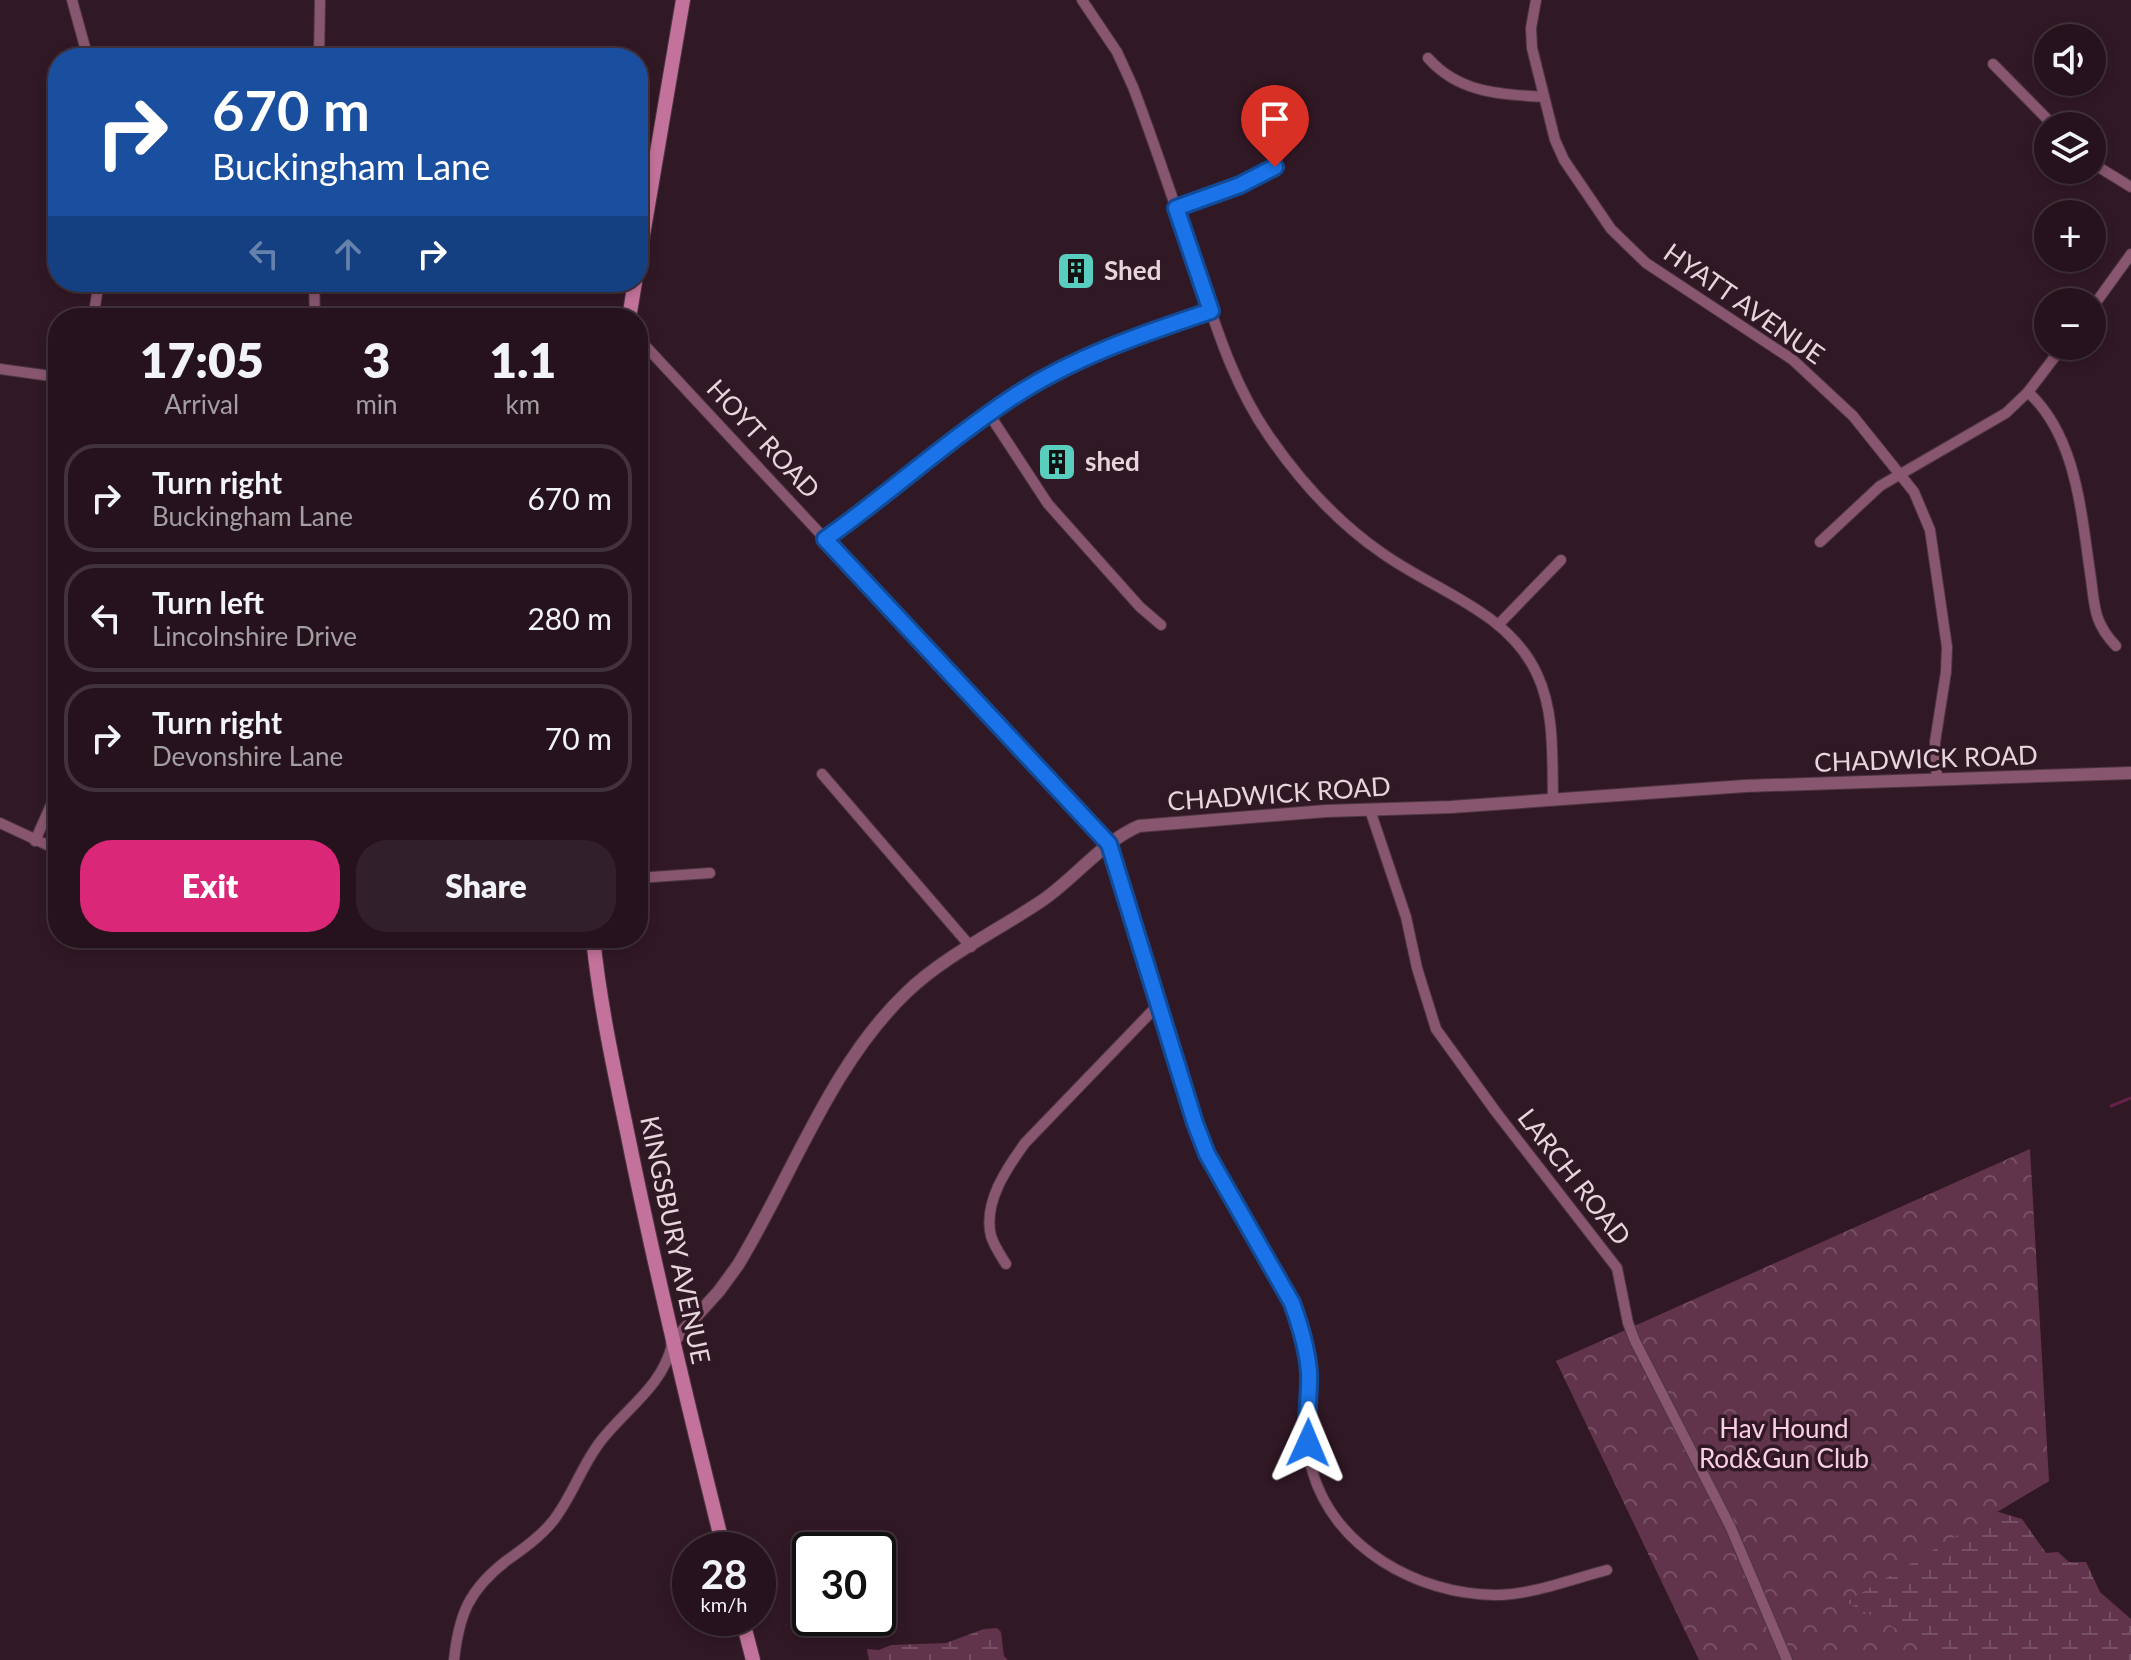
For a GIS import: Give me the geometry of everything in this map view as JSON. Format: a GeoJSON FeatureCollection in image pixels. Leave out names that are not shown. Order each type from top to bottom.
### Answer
{"type":"FeatureCollection","features":[{"type":"Feature","properties":{"kind":"main road"},"geometry":{"type":"LineString","coordinates":[[648,205],[683,0]]}},
{"type":"Feature","properties":{"kind":"main road","name":"KINGSBURY AVENUE"},"geometry":{"type":"LineString","coordinates":[[594,948],[608,1038],[672,1343],[719,1532]]}},
{"type":"Feature","properties":{"kind":"main road"},"geometry":{"type":"LineString","coordinates":[[747,1636],[753,1660]]}},
{"type":"Feature","properties":{"kind":"street"},"geometry":{"type":"LineString","coordinates":[[72,0],[85,48]]}},
{"type":"Feature","properties":{"kind":"street"},"geometry":{"type":"LineString","coordinates":[[319,48],[320,0]]}},
{"type":"Feature","properties":{"kind":"street"},"geometry":{"type":"LineString","coordinates":[[1082,0],[1123,63],[1211,311],[1252,410],[1311,490],[1334,513],[1381,553],[1484,613],[1528,655],[1544,692],[1551,726],[1553,799]]}},
{"type":"Feature","properties":{"kind":"street","name":"HYATT AVENUE"},"geometry":{"type":"LineString","coordinates":[[1536,0],[1531,28],[1532,48],[1555,140],[1564,160],[1611,229],[1646,263],[1793,360],[1853,416],[1914,492],[1930,530],[1947,647],[1935,742],[1937,780]]}},
{"type":"Feature","properties":{"kind":"street"},"geometry":{"type":"LineString","coordinates":[[1428,58],[1458,83],[1482,92],[1543,97]]}},
{"type":"Feature","properties":{"kind":"street"},"geometry":{"type":"LineString","coordinates":[[1993,64],[2040,112]]}},
{"type":"Feature","properties":{"kind":"street"},"geometry":{"type":"LineString","coordinates":[[1176,208],[1240,185],[1275,167]]}},
{"type":"Feature","properties":{"kind":"street"},"geometry":{"type":"LineString","coordinates":[[2106,172],[2131,187]]}},
{"type":"Feature","properties":{"kind":"street"},"geometry":{"type":"LineString","coordinates":[[2106,289],[2131,254]]}},
{"type":"Feature","properties":{"kind":"street"},"geometry":{"type":"LineString","coordinates":[[825,539],[861,514],[934,452],[1012,398],[1076,362],[1156,329],[1211,311]]}},
{"type":"Feature","properties":{"kind":"street","name":"HOYT ROAD"},"geometry":{"type":"LineString","coordinates":[[648,349],[1109,844],[1207,1154],[1286,1291],[1300,1324],[1309,1373],[1307,1438],[1311,1469],[1321,1495],[1338,1523],[1376,1558],[1430,1583],[1458,1590],[1496,1595],[1530,1590],[1607,1570]]}},
{"type":"Feature","properties":{"kind":"street"},"geometry":{"type":"LineString","coordinates":[[1820,542],[1880,486],[2006,413],[2028,392],[2052,360]]}},
{"type":"Feature","properties":{"kind":"street"},"geometry":{"type":"LineString","coordinates":[[0,369],[48,376]]}},
{"type":"Feature","properties":{"kind":"street"},"geometry":{"type":"LineString","coordinates":[[2028,392],[2044,406],[2077,485],[2098,623],[2116,646]]}},
{"type":"Feature","properties":{"kind":"street"},"geometry":{"type":"LineString","coordinates":[[989,414],[1048,504],[1140,607],[1161,625]]}},
{"type":"Feature","properties":{"kind":"street"},"geometry":{"type":"LineString","coordinates":[[1498,625],[1561,560]]}},
{"type":"Feature","properties":{"kind":"street","name":"CHADWICK ROAD"},"geometry":{"type":"LineString","coordinates":[[672,1343],[738,1265],[838,1080],[866,1037],[909,990],[1045,898],[1109,844],[1131,830],[1147,825],[1745,786],[2131,773]]}},
{"type":"Feature","properties":{"kind":"street"},"geometry":{"type":"LineString","coordinates":[[822,774],[971,947]]}},
{"type":"Feature","properties":{"kind":"street","name":"LARCH ROAD"},"geometry":{"type":"LineString","coordinates":[[1370,810],[1406,917],[1417,968],[1436,1029],[1617,1268],[1628,1323],[1635,1341],[1730,1526],[1787,1660]]}},
{"type":"Feature","properties":{"kind":"street"},"geometry":{"type":"LineString","coordinates":[[35,841],[48,812]]}},
{"type":"Feature","properties":{"kind":"street"},"geometry":{"type":"LineString","coordinates":[[0,823],[48,846]]}},
{"type":"Feature","properties":{"kind":"street"},"geometry":{"type":"LineString","coordinates":[[648,877],[710,873]]}},
{"type":"Feature","properties":{"kind":"street"},"geometry":{"type":"LineString","coordinates":[[1006,1264],[992,1239],[989,1220],[1008,1166],[1025,1143],[1158,1005]]}},
{"type":"Feature","properties":{"kind":"street"},"geometry":{"type":"LineString","coordinates":[[454,1660],[461,1615],[474,1591],[492,1572],[540,1536],[557,1516],[600,1442],[667,1366],[672,1343]]}},
{"type":"Feature","properties":{"kind":"green space","name":"Hav Hound Rod&Gun Club"},"geometry":{"type":"Polygon","coordinates":[[[2030,1149],[2049,1481],[1846,1602],[1940,1652],[1942,1660],[1699,1660],[1556,1361],[2030,1149]]]}},
{"type":"Feature","properties":{"kind":"green space"},"geometry":{"type":"Polygon","coordinates":[[[1783,1448],[2022,1519],[2046,1553],[2058,1552],[2069,1562],[2086,1562],[2100,1592],[2131,1619],[2131,1660],[1843,1660],[1783,1448]]]}},
{"type":"Feature","properties":{"kind":"green space"},"geometry":{"type":"Polygon","coordinates":[[[997,1628],[1001,1632],[1004,1656],[1008,1660],[869,1660],[867,1649],[946,1643],[984,1629],[997,1628]]]}},
{"type":"Feature","properties":{"kind":"waterway"},"geometry":{"type":"LineString","coordinates":[[2111,1106],[2131,1098]]}},
{"type":"Feature","properties":{"kind":"place","name":"Shed"},"geometry":{"type":"Point","coordinates":[1076,271]}},
{"type":"Feature","properties":{"kind":"place","name":"shed"},"geometry":{"type":"Point","coordinates":[1057,462]}},
{"type":"Feature","properties":{"kind":"route"},"geometry":{"type":"LineString","coordinates":[[1275,167],[1240,185],[1176,208],[1211,311],[1156,329],[1076,362],[1012,398],[934,452],[861,514],[825,539],[1109,844],[1207,1154],[1292,1303],[1300,1324],[1309,1373],[1308,1443]]}}]}
